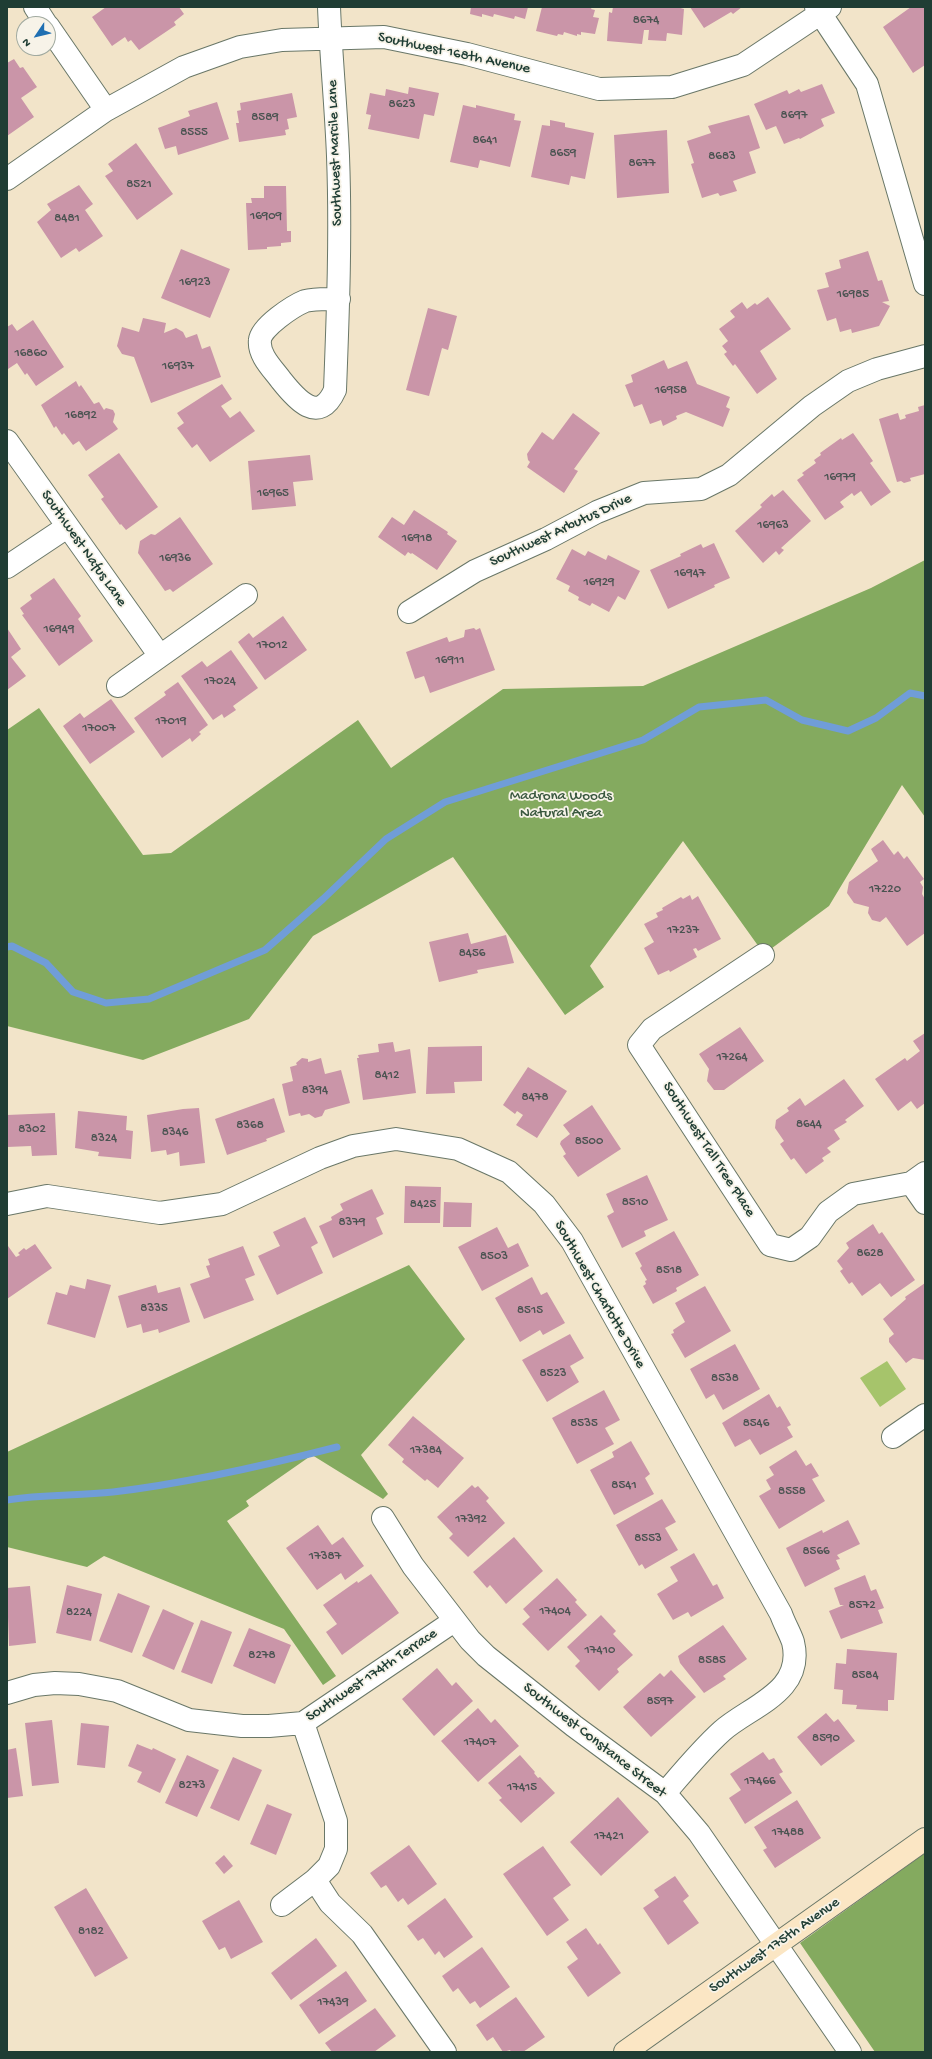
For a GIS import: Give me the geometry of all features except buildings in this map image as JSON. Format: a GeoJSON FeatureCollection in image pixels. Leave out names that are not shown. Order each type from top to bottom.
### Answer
{"type":"FeatureCollection","features":[{"type":"Feature","properties":{"kind":"main road","name":"Southwest 175th Avenue"},"geometry":{"type":"LineString","coordinates":[[625,2052],[925,1839]]}},
{"type":"Feature","properties":{"kind":"street"},"geometry":{"type":"LineString","coordinates":[[34,7],[40,16]]}},
{"type":"Feature","properties":{"kind":"street","name":"Southwest Marcile Lane"},"geometry":{"type":"LineString","coordinates":[[329,7],[338,157],[339,299],[335,390],[331,400],[325,405],[309,407],[301,403],[293,395],[265,359],[260,348],[260,339],[265,329],[297,305],[313,299],[339,299]]}},
{"type":"Feature","properties":{"kind":"street"},"geometry":{"type":"LineString","coordinates":[[822,9],[867,84],[925,284]]}},
{"type":"Feature","properties":{"kind":"street","name":"Southwest 168th Avenue"},"geometry":{"type":"LineString","coordinates":[[7,180],[106,110],[184,67],[240,47],[282,40],[330,37],[384,37],[467,54],[599,89],[672,87],[744,65],[822,9]]}},
{"type":"Feature","properties":{"kind":"street"},"geometry":{"type":"LineString","coordinates":[[56,38],[106,110]]}},
{"type":"Feature","properties":{"kind":"street","name":"Southwest Arbutus Drive"},"geometry":{"type":"LineString","coordinates":[[409,612],[474,571],[546,539],[598,512],[644,493],[701,489],[729,475],[812,406],[848,381],[878,368],[925,356]]}},
{"type":"Feature","properties":{"kind":"street","name":"Southwest Nafus Lane"},"geometry":{"type":"LineString","coordinates":[[7,441],[160,656]]}},
{"type":"Feature","properties":{"kind":"street"},"geometry":{"type":"LineString","coordinates":[[7,567],[68,527]]}},
{"type":"Feature","properties":{"kind":"street"},"geometry":{"type":"LineString","coordinates":[[118,686],[246,595]]}},
{"type":"Feature","properties":{"kind":"street","name":"Southwest Tall Tree Place"},"geometry":{"type":"LineString","coordinates":[[763,955],[652,1029],[639,1045],[770,1245],[792,1250],[810,1237],[828,1212],[853,1194],[918,1178]]}},
{"type":"Feature","properties":{"kind":"street","name":"Southwest Charlotte Drive"},"geometry":{"type":"LineString","coordinates":[[7,1204],[47,1196],[160,1213],[222,1204],[320,1158],[353,1146],[396,1139],[458,1149],[509,1172],[544,1204],[572,1241],[780,1614],[793,1642],[794,1661],[787,1681],[783,1686],[775,1695],[723,1730],[665,1793]]}},
{"type":"Feature","properties":{"kind":"street"},"geometry":{"type":"LineString","coordinates":[[918,1178],[925,1203]]}},
{"type":"Feature","properties":{"kind":"street"},"geometry":{"type":"LineString","coordinates":[[893,1437],[925,1415]]}},
{"type":"Feature","properties":{"kind":"street","name":"Southwest Constance Street"},"geometry":{"type":"LineString","coordinates":[[383,1518],[413,1566],[454,1621],[486,1656],[574,1726],[665,1793],[699,1833],[850,2052]]}},
{"type":"Feature","properties":{"kind":"street","name":"Southwest 174th Terrace"},"geometry":{"type":"LineString","coordinates":[[7,1693],[34,1685],[55,1683],[79,1684],[117,1691],[189,1720],[242,1726],[269,1726],[303,1723],[454,1621]]}},
{"type":"Feature","properties":{"kind":"street"},"geometry":{"type":"LineString","coordinates":[[282,1905],[315,1880],[329,1866],[336,1849],[336,1821],[303,1723]]}},
{"type":"Feature","properties":{"kind":"street"},"geometry":{"type":"LineString","coordinates":[[315,1880],[330,1903],[362,1934],[445,2052]]}},
{"type":"Feature","properties":{"kind":"green space","name":"Madrona Woods Natural Area"},"geometry":{"type":"Polygon","coordinates":[[[925,560],[925,817],[902,785],[829,906],[764,954],[683,841],[590,966],[604,987],[565,1015],[453,857],[313,936],[249,1019],[143,1060],[7,1026],[7,730],[39,708],[143,855],[171,853],[358,720],[391,768],[503,689],[643,686],[871,588],[925,560]]]}},
{"type":"Feature","properties":{"kind":"green space"},"geometry":{"type":"Polygon","coordinates":[[[409,1265],[465,1339],[361,1455],[388,1494],[383,1499],[312,1455],[246,1501],[249,1506],[227,1521],[336,1676],[323,1685],[284,1629],[104,1556],[87,1567],[7,1547],[7,1452],[409,1265]]]}},
{"type":"Feature","properties":{"kind":"green space"},"geometry":{"type":"Polygon","coordinates":[[[887,1361],[906,1389],[880,1407],[860,1378],[887,1361]]]}},
{"type":"Feature","properties":{"kind":"green space"},"geometry":{"type":"Polygon","coordinates":[[[925,1853],[925,2052],[875,2052],[800,1943],[925,1853]]]}},
{"type":"Feature","properties":{"kind":"waterway"},"geometry":{"type":"LineString","coordinates":[[7,947],[12,946],[46,963],[73,992],[106,1003],[149,999],[265,950],[323,899],[386,839],[445,802],[643,740],[699,707],[766,700],[802,720],[848,731],[876,718],[910,693],[925,696]]}},
{"type":"Feature","properties":{"kind":"waterway"},"geometry":{"type":"LineString","coordinates":[[7,1500],[113,1492],[170,1484],[254,1467],[337,1447]]}}]}
